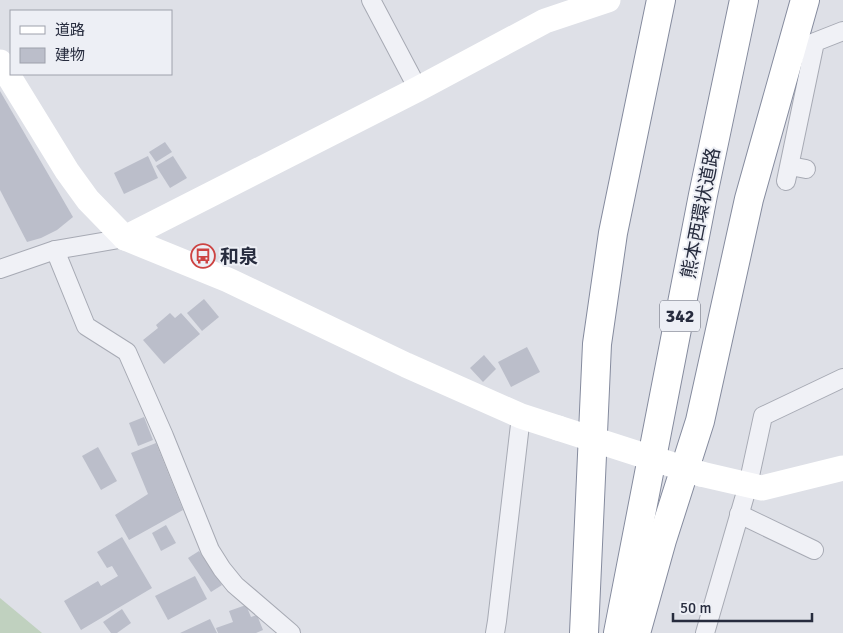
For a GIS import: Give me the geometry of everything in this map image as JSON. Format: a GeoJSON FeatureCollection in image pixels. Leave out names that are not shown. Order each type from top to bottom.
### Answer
{"type":"FeatureCollection","features":[{"type":"Feature","properties":{"kind":"highway"},"geometry":{"type":"LineString","coordinates":[[584,633],[597,344],[613,233],[661,0]]}},
{"type":"Feature","properties":{"kind":"highway","name":"熊本西環状道路"},"geometry":{"type":"LineString","coordinates":[[618,633],[702,195],[744,0]]}},
{"type":"Feature","properties":{"kind":"highway"},"geometry":{"type":"LineString","coordinates":[[636,633],[662,540],[700,421],[749,199],[805,0]]}},
{"type":"Feature","properties":{"kind":"street"},"geometry":{"type":"LineString","coordinates":[[371,0],[418,89]]}},
{"type":"Feature","properties":{"kind":"street"},"geometry":{"type":"LineString","coordinates":[[0,269],[55,250],[125,238],[418,89],[545,21],[608,0]]}},
{"type":"Feature","properties":{"kind":"street"},"geometry":{"type":"LineString","coordinates":[[794,172],[815,42],[843,31]]}},
{"type":"Feature","properties":{"kind":"street"},"geometry":{"type":"LineString","coordinates":[[0,62],[67,171],[88,200],[125,238],[228,280],[406,365],[521,416],[701,474],[762,488],[843,468]]}},
{"type":"Feature","properties":{"kind":"street"},"geometry":{"type":"LineString","coordinates":[[55,250],[86,326],[127,352],[164,436],[210,550],[235,585],[291,633]]}},
{"type":"Feature","properties":{"kind":"street"},"geometry":{"type":"LineString","coordinates":[[705,633],[748,484],[763,416],[843,378]]}},
{"type":"Feature","properties":{"kind":"street"},"geometry":{"type":"LineString","coordinates":[[495,633],[521,416]]}},
{"type":"Feature","properties":{"kind":"street"},"geometry":{"type":"LineString","coordinates":[[739,514],[814,550]]}},
{"type":"Feature","properties":{"kind":"green space"},"geometry":{"type":"Polygon","coordinates":[[[0,598],[42,633],[0,633],[0,598]]]}},
{"type":"Feature","properties":{"kind":"building"},"geometry":{"type":"Polygon","coordinates":[[[0,91],[73,217],[57,230],[27,242],[0,190],[0,91]]]}},
{"type":"Feature","properties":{"kind":"building"},"geometry":{"type":"Polygon","coordinates":[[[165,142],[172,152],[156,162],[149,152],[165,142]]]}},
{"type":"Feature","properties":{"kind":"building"},"geometry":{"type":"Polygon","coordinates":[[[148,156],[158,178],[124,194],[114,173],[148,156]]]}},
{"type":"Feature","properties":{"kind":"building"},"geometry":{"type":"Polygon","coordinates":[[[173,156],[187,178],[170,188],[156,166],[173,156]]]}},
{"type":"Feature","properties":{"kind":"building"},"geometry":{"type":"Polygon","coordinates":[[[204,299],[219,317],[202,331],[187,313],[204,299]]]}},
{"type":"Feature","properties":{"kind":"building"},"geometry":{"type":"Polygon","coordinates":[[[170,313],[175,318],[181,313],[200,334],[164,364],[143,340],[158,328],[156,325],[170,313]]]}},
{"type":"Feature","properties":{"kind":"building"},"geometry":{"type":"Polygon","coordinates":[[[527,347],[540,372],[511,387],[498,362],[527,347]]]}},
{"type":"Feature","properties":{"kind":"building"},"geometry":{"type":"Polygon","coordinates":[[[484,355],[496,369],[483,382],[470,368],[484,355]]]}},
{"type":"Feature","properties":{"kind":"building"},"geometry":{"type":"Polygon","coordinates":[[[144,417],[153,440],[138,446],[129,423],[144,417]]]}},
{"type":"Feature","properties":{"kind":"building"},"geometry":{"type":"Polygon","coordinates":[[[156,443],[183,510],[129,540],[115,515],[148,494],[131,453],[156,443]]]}},
{"type":"Feature","properties":{"kind":"building"},"geometry":{"type":"Polygon","coordinates":[[[98,447],[117,481],[101,490],[82,456],[98,447]]]}},
{"type":"Feature","properties":{"kind":"building"},"geometry":{"type":"Polygon","coordinates":[[[166,525],[176,543],[161,551],[152,533],[166,525]]]}},
{"type":"Feature","properties":{"kind":"building"},"geometry":{"type":"Polygon","coordinates":[[[122,537],[152,588],[81,630],[64,601],[98,581],[101,586],[118,576],[112,566],[107,568],[97,552],[122,537]]]}},
{"type":"Feature","properties":{"kind":"building"},"geometry":{"type":"Polygon","coordinates":[[[199,551],[222,585],[211,592],[188,558],[199,551]]]}},
{"type":"Feature","properties":{"kind":"building"},"geometry":{"type":"Polygon","coordinates":[[[195,576],[207,599],[168,620],[155,596],[195,576]]]}},
{"type":"Feature","properties":{"kind":"building"},"geometry":{"type":"Polygon","coordinates":[[[246,605],[251,617],[257,615],[263,630],[256,633],[218,633],[216,628],[233,622],[229,611],[246,605]]]}},
{"type":"Feature","properties":{"kind":"building"},"geometry":{"type":"Polygon","coordinates":[[[122,609],[131,623],[117,633],[111,633],[103,622],[122,609]]]}},
{"type":"Feature","properties":{"kind":"building"},"geometry":{"type":"Polygon","coordinates":[[[210,619],[217,633],[180,633],[210,619]]]}},
{"type":"Feature","properties":{"kind":"place","name":"和泉"},"geometry":{"type":"Point","coordinates":[203,256]}}]}
